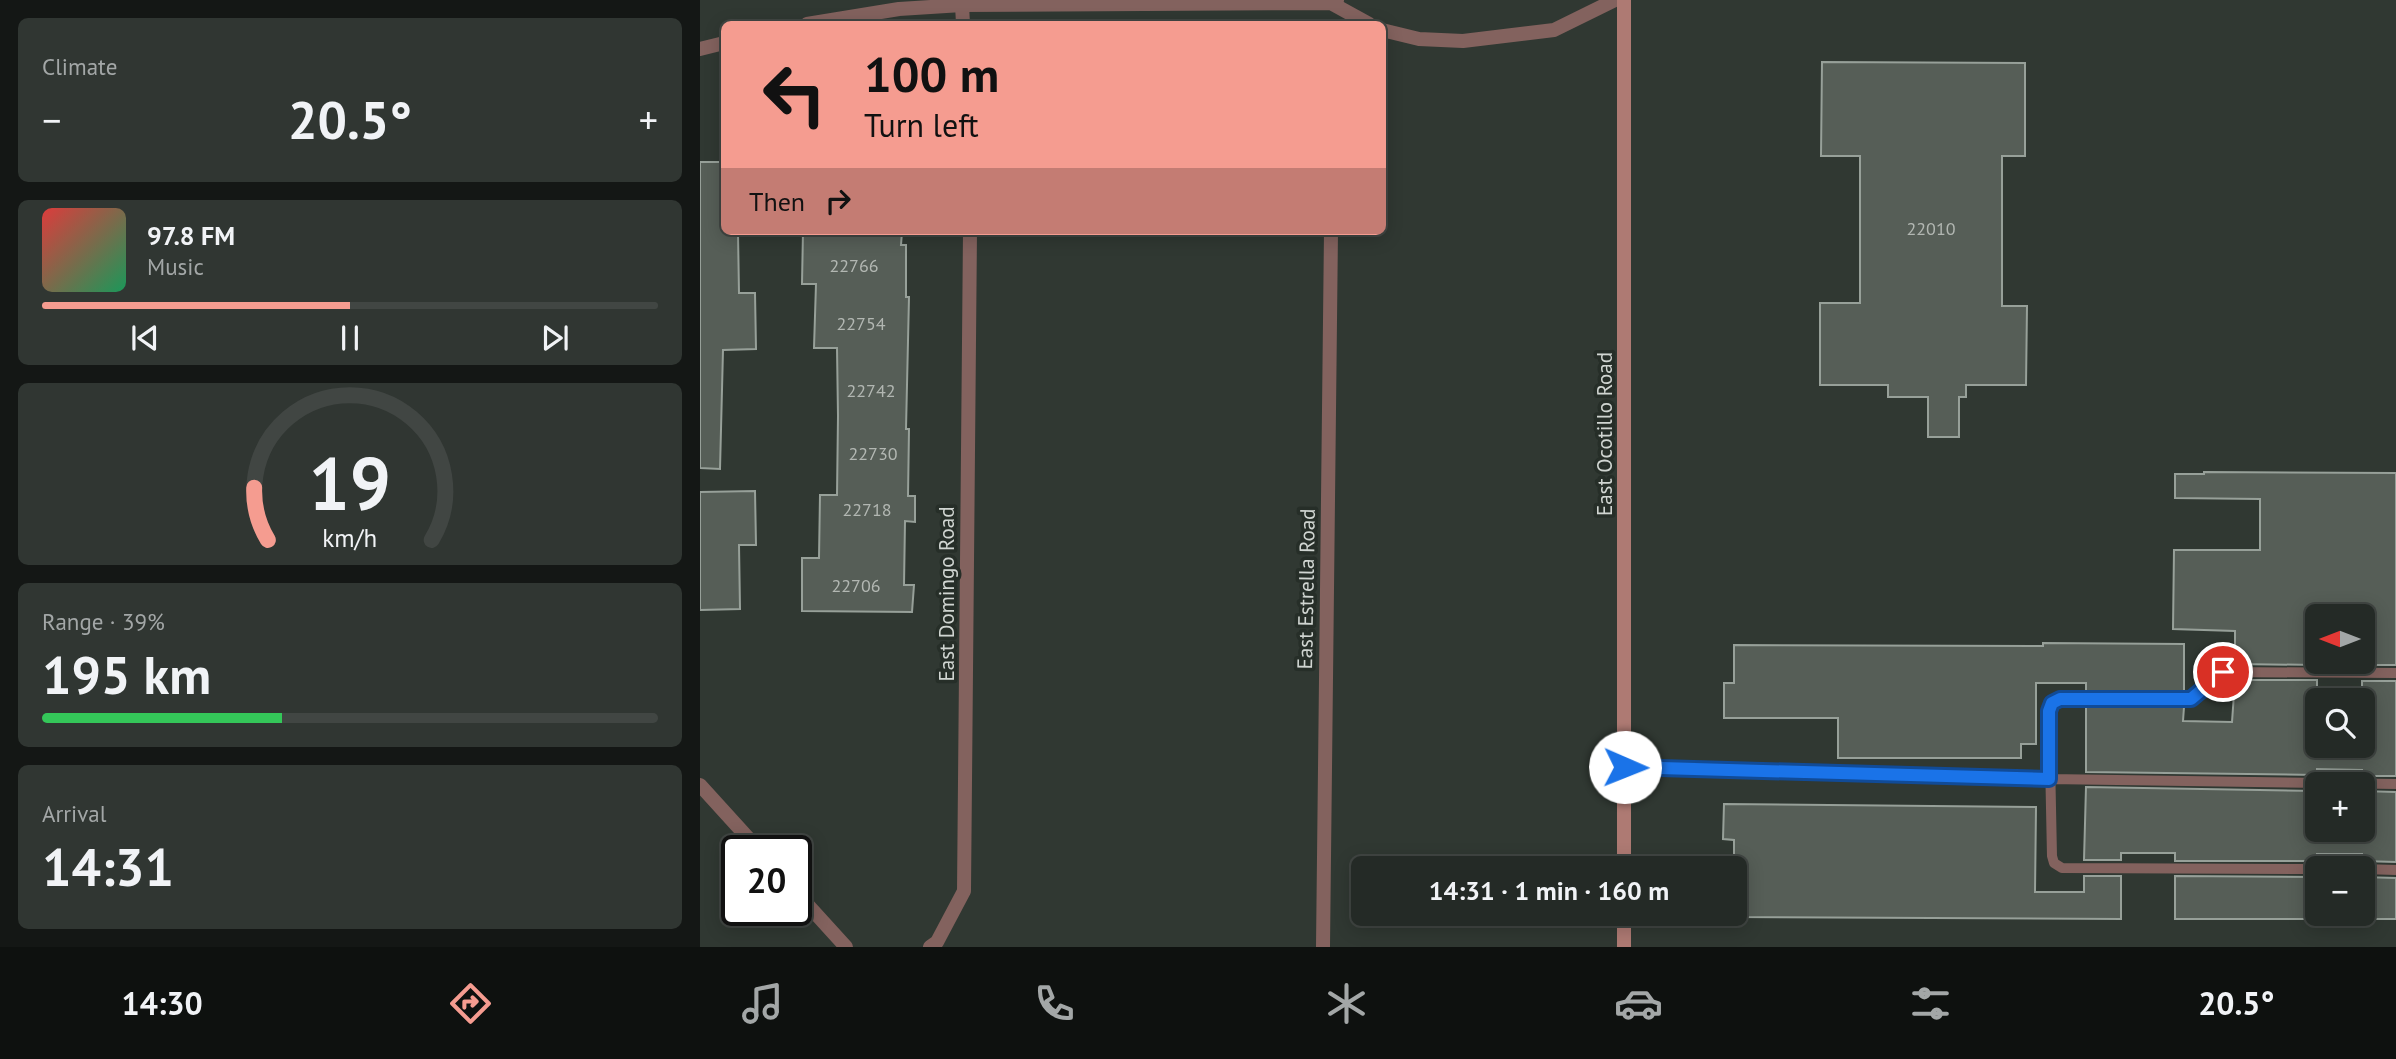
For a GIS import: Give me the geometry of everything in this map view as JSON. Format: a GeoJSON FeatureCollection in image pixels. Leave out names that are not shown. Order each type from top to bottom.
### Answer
{"type":"FeatureCollection","features":[{"type":"Feature","properties":{"kind":"main road","name":"East Ocotillo Road"},"geometry":{"type":"LineString","coordinates":[[1624,0],[1625,856]]}},
{"type":"Feature","properties":{"kind":"main road"},"geometry":{"type":"LineString","coordinates":[[1624,926],[1624,947]]}},
{"type":"Feature","properties":{"kind":"street"},"geometry":{"type":"LineString","coordinates":[[1386,31],[1419,39],[1463,41],[1554,30],[1615,0]]}},
{"type":"Feature","properties":{"kind":"street"},"geometry":{"type":"LineString","coordinates":[[825,21],[899,9],[962,5],[1150,1],[1334,2],[1364,21]]}},
{"type":"Feature","properties":{"kind":"street"},"geometry":{"type":"LineString","coordinates":[[962,5],[963,21]]}},
{"type":"Feature","properties":{"kind":"street"},"geometry":{"type":"LineString","coordinates":[[700,49],[721,44]]}},
{"type":"Feature","properties":{"kind":"street","name":"East Domingo Road"},"geometry":{"type":"LineString","coordinates":[[930,947],[937,942],[964,891],[970,235]]}},
{"type":"Feature","properties":{"kind":"street","name":"East Estrella Road"},"geometry":{"type":"LineString","coordinates":[[1323,947],[1331,235]]}},
{"type":"Feature","properties":{"kind":"street"},"geometry":{"type":"LineString","coordinates":[[700,785],[745,835]]}},
{"type":"Feature","properties":{"kind":"street"},"geometry":{"type":"LineString","coordinates":[[812,910],[846,947]]}},
{"type":"Feature","properties":{"kind":"lane"},"geometry":{"type":"LineString","coordinates":[[2305,869],[2062,868],[2054,863],[2049,779],[2049,711],[2052,703],[2060,699],[2191,699],[2223,672],[2396,673]]}},
{"type":"Feature","properties":{"kind":"lane"},"geometry":{"type":"LineString","coordinates":[[1625,767],[2049,779],[2396,784]]}},
{"type":"Feature","properties":{"kind":"lane"},"geometry":{"type":"LineString","coordinates":[[2375,869],[2396,870]]}},
{"type":"Feature","properties":{"kind":"building"},"geometry":{"type":"Polygon","coordinates":[[[1822,62],[2025,63],[2025,156],[2002,156],[2002,306],[2027,306],[2026,385],[1966,385],[1966,397],[1959,397],[1959,437],[1928,437],[1928,397],[1888,397],[1888,385],[1820,385],[1820,303],[1860,303],[1860,156],[1821,156],[1822,62]]]}},
{"type":"Feature","properties":{"kind":"building"},"geometry":{"type":"Polygon","coordinates":[[[700,162],[721,162],[721,235],[738,235],[739,293],[755,293],[756,349],[723,350],[720,469],[700,468],[700,162]]]}},
{"type":"Feature","properties":{"kind":"building"},"geometry":{"type":"Polygon","coordinates":[[[803,235],[902,235],[901,245],[906,245],[906,297],[909,297],[906,429],[909,429],[908,496],[915,496],[915,522],[905,521],[904,585],[914,585],[912,612],[802,611],[802,558],[819,558],[820,495],[837,495],[838,416],[837,348],[814,348],[816,284],[802,284],[803,235]]]}},
{"type":"Feature","properties":{"kind":"building"},"geometry":{"type":"Polygon","coordinates":[[[2396,473],[2396,665],[2375,665],[2375,604],[2305,604],[2305,665],[2235,664],[2235,631],[2173,629],[2174,550],[2260,550],[2260,499],[2175,498],[2175,474],[2396,473]]]}},
{"type":"Feature","properties":{"kind":"building"},"geometry":{"type":"Polygon","coordinates":[[[755,491],[756,545],[739,545],[740,609],[700,610],[700,492],[755,491]]]}},
{"type":"Feature","properties":{"kind":"building"},"geometry":{"type":"Polygon","coordinates":[[[2043,643],[2184,644],[2184,691],[2086,691],[2086,683],[2036,683],[2036,744],[2021,744],[2021,758],[1838,758],[1838,718],[1724,718],[1724,683],[1734,683],[1734,645],[2043,646],[2043,643]]]}},
{"type":"Feature","properties":{"kind":"building"},"geometry":{"type":"Polygon","coordinates":[[[2235,680],[2317,680],[2317,688],[2305,688],[2305,758],[2375,758],[2375,688],[2362,688],[2362,681],[2396,681],[2396,776],[2375,776],[2375,772],[2362,770],[2317,769],[2317,772],[2305,772],[2305,775],[2086,772],[2086,707],[2184,707],[2183,721],[2232,722],[2235,680]]]}},
{"type":"Feature","properties":{"kind":"building"},"geometry":{"type":"Polygon","coordinates":[[[2086,787],[2305,791],[2305,842],[2375,842],[2375,791],[2396,792],[2396,862],[2375,861],[2375,856],[2362,854],[2317,854],[2305,856],[2305,861],[2175,861],[2175,853],[2121,853],[2121,860],[2084,860],[2086,787]]]}},
{"type":"Feature","properties":{"kind":"building"},"geometry":{"type":"Polygon","coordinates":[[[1724,804],[2036,807],[2035,892],[2084,892],[2084,876],[2121,876],[2121,919],[1747,917],[1747,856],[1734,856],[1734,840],[1723,839],[1724,804]]]}},
{"type":"Feature","properties":{"kind":"building"},"geometry":{"type":"Polygon","coordinates":[[[2175,876],[2305,877],[2305,919],[2175,919],[2175,876]]]}},
{"type":"Feature","properties":{"kind":"building"},"geometry":{"type":"Polygon","coordinates":[[[2375,877],[2396,878],[2396,919],[2375,919],[2375,877]]]}},
{"type":"Feature","properties":{"kind":"route"},"geometry":{"type":"LineString","coordinates":[[1625,767],[2049,779],[2049,711],[2052,703],[2060,699],[2191,699],[2223,672]]}}]}
